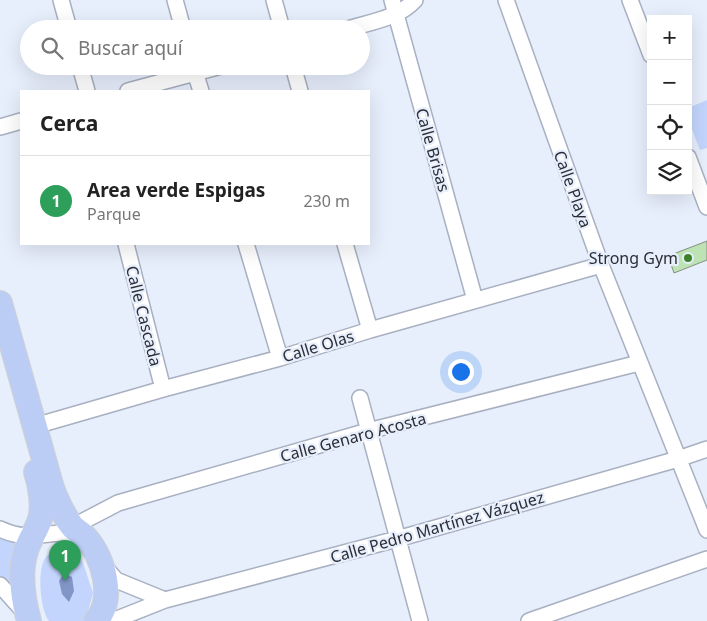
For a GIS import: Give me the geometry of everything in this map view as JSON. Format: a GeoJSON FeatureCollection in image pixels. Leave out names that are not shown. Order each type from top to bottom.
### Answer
{"type":"FeatureCollection","features":[{"type":"Feature","properties":{"kind":"main road"},"geometry":{"type":"LineString","coordinates":[[0,303],[52,488],[60,509],[101,563],[106,583],[105,603],[96,621]]}},
{"type":"Feature","properties":{"kind":"main road"},"geometry":{"type":"LineString","coordinates":[[0,343],[40,485],[41,518],[26,551],[22,572],[23,592],[29,619]]}},
{"type":"Feature","properties":{"kind":"street"},"geometry":{"type":"LineString","coordinates":[[61,0],[67,20]]}},
{"type":"Feature","properties":{"kind":"street"},"geometry":{"type":"LineString","coordinates":[[175,0],[181,20]]}},
{"type":"Feature","properties":{"kind":"street"},"geometry":{"type":"LineString","coordinates":[[274,0],[280,20]]}},
{"type":"Feature","properties":{"kind":"street"},"geometry":{"type":"LineString","coordinates":[[366,20],[393,7],[409,6],[415,0]]}},
{"type":"Feature","properties":{"kind":"street","name":"Calle Playa"},"geometry":{"type":"LineString","coordinates":[[506,0],[601,265],[707,530]]}},
{"type":"Feature","properties":{"kind":"street"},"geometry":{"type":"LineString","coordinates":[[630,0],[647,45]]}},
{"type":"Feature","properties":{"kind":"street","name":"Calle Brisas"},"geometry":{"type":"LineString","coordinates":[[393,7],[475,300]]}},
{"type":"Feature","properties":{"kind":"street"},"geometry":{"type":"LineString","coordinates":[[83,75],[87,90]]}},
{"type":"Feature","properties":{"kind":"street"},"geometry":{"type":"LineString","coordinates":[[131,90],[178,75]]}},
{"type":"Feature","properties":{"kind":"street"},"geometry":{"type":"LineString","coordinates":[[196,75],[201,90]]}},
{"type":"Feature","properties":{"kind":"street"},"geometry":{"type":"LineString","coordinates":[[296,75],[300,90]]}},
{"type":"Feature","properties":{"kind":"street"},"geometry":{"type":"LineString","coordinates":[[0,127],[20,121]]}},
{"type":"Feature","properties":{"kind":"street"},"geometry":{"type":"LineString","coordinates":[[692,168],[707,207]]}},
{"type":"Feature","properties":{"kind":"street","name":"Calle Cascada"},"geometry":{"type":"LineString","coordinates":[[126,245],[163,389]]}},
{"type":"Feature","properties":{"kind":"street"},"geometry":{"type":"LineString","coordinates":[[246,245],[280,358]]}},
{"type":"Feature","properties":{"kind":"street"},"geometry":{"type":"LineString","coordinates":[[345,245],[370,330]]}},
{"type":"Feature","properties":{"kind":"street","name":"Calle Olas"},"geometry":{"type":"LineString","coordinates":[[35,426],[280,358],[370,330],[601,265]]}},
{"type":"Feature","properties":{"kind":"street","name":"Calle Genaro Acosta"},"geometry":{"type":"LineString","coordinates":[[78,532],[118,503],[368,431],[639,362]]}},
{"type":"Feature","properties":{"kind":"street"},"geometry":{"type":"LineString","coordinates":[[360,398],[420,621]]}},
{"type":"Feature","properties":{"kind":"street","name":"Calle Pedro Martínez Vázquez"},"geometry":{"type":"LineString","coordinates":[[112,621],[146,614],[165,600],[397,539],[678,459],[707,449]]}},
{"type":"Feature","properties":{"kind":"street"},"geometry":{"type":"LineString","coordinates":[[0,529],[12,534],[32,537],[78,532]]}},
{"type":"Feature","properties":{"kind":"street"},"geometry":{"type":"LineString","coordinates":[[529,621],[707,559]]}},
{"type":"Feature","properties":{"kind":"street"},"geometry":{"type":"LineString","coordinates":[[101,563],[116,580],[165,600]]}},
{"type":"Feature","properties":{"kind":"street"},"geometry":{"type":"LineString","coordinates":[[0,586],[29,619]]}},
{"type":"Feature","properties":{"kind":"street"},"geometry":{"type":"LineString","coordinates":[[145,592],[146,614]]}},
{"type":"Feature","properties":{"kind":"shaded area"},"geometry":{"type":"Polygon","coordinates":[[[707,100],[707,148],[700,150],[692,129],[692,106],[707,100]]]}},
{"type":"Feature","properties":{"kind":"shaded area"},"geometry":{"type":"Polygon","coordinates":[[[0,535],[19,546],[17,597],[0,586],[0,535]]]}},
{"type":"Feature","properties":{"kind":"shaded area"},"geometry":{"type":"Polygon","coordinates":[[[66,550],[76,553],[83,563],[93,593],[83,621],[49,621],[43,608],[40,588],[41,569],[47,556],[54,552],[66,550]]]}},
{"type":"Feature","properties":{"kind":"shaded area"},"geometry":{"type":"Polygon","coordinates":[[[64,573],[72,577],[74,591],[69,602],[62,594],[59,581],[64,573]]]}},
{"type":"Feature","properties":{"kind":"building","name":"Strong Gym"},"geometry":{"type":"Polygon","coordinates":[[[707,241],[707,260],[674,273],[668,256],[707,241]]]}},
{"type":"Feature","properties":{"kind":"place","name":"Strong Gym"},"geometry":{"type":"Point","coordinates":[688,258]}},
{"type":"Feature","properties":{"kind":"place","name":"Area verde Espigas"},"geometry":{"type":"Point","coordinates":[65,581]}}]}
